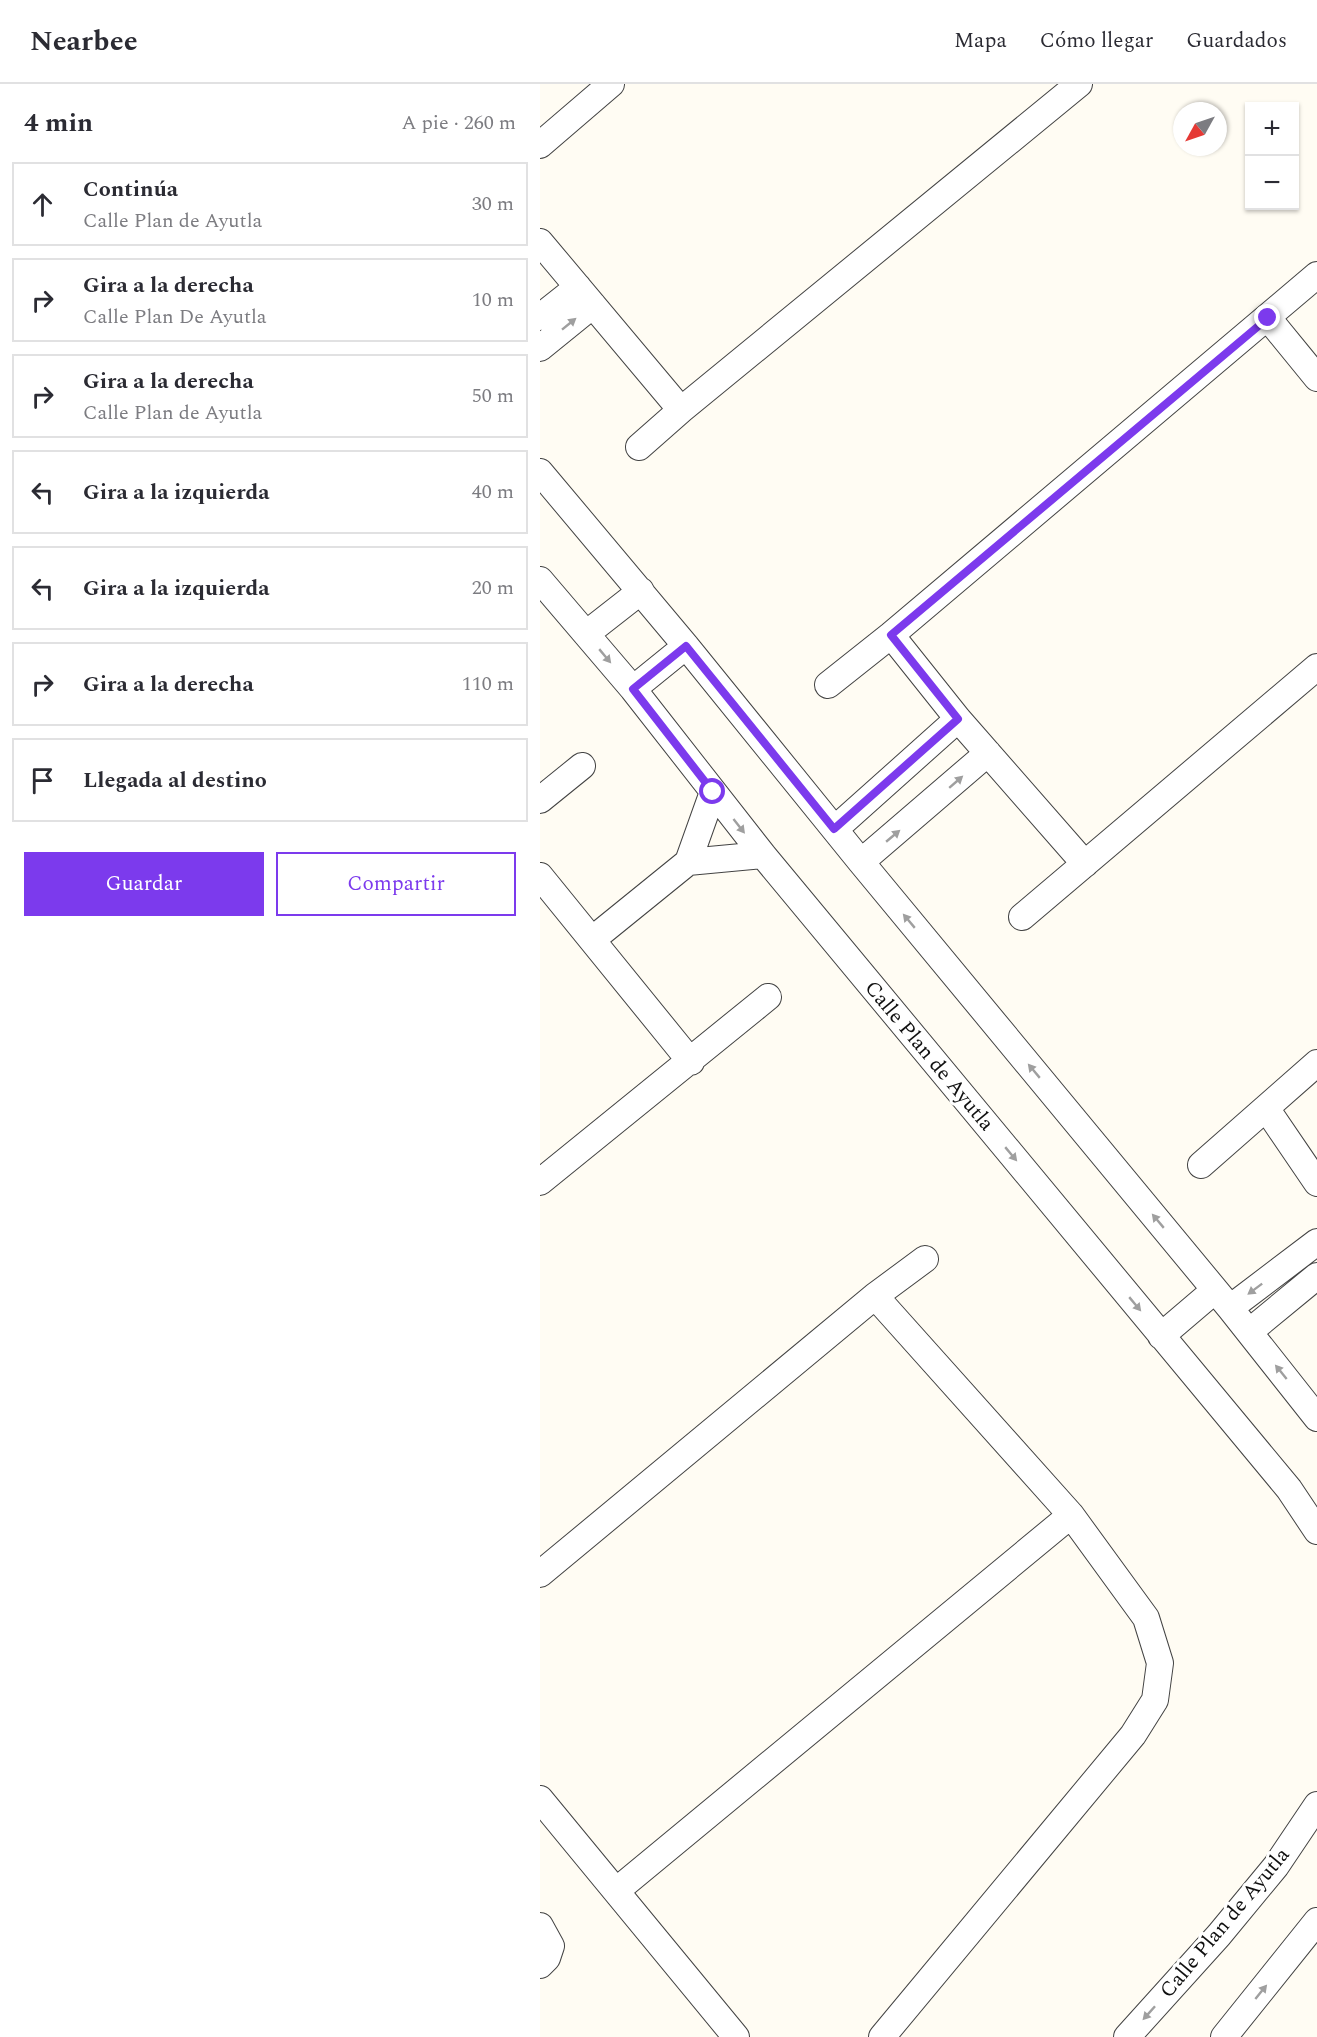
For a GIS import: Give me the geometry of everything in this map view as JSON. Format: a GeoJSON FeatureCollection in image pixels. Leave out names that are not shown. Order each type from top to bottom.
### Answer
{"type":"FeatureCollection","features":[{"type":"Feature","properties":{"kind":"street"},"geometry":{"type":"LineString","coordinates":[[540,145],[611,84]]}},
{"type":"Feature","properties":{"kind":"street"},"geometry":{"type":"LineString","coordinates":[[639,447],[681,410],[1079,84]]}},
{"type":"Feature","properties":{"kind":"street"},"geometry":{"type":"LineString","coordinates":[[540,242],[681,410]]}},
{"type":"Feature","properties":{"kind":"street"},"geometry":{"type":"LineString","coordinates":[[828,685],[891,635],[1268,318],[1317,274]]}},
{"type":"Feature","properties":{"kind":"street"},"geometry":{"type":"LineString","coordinates":[[540,316],[585,296]]}},
{"type":"Feature","properties":{"kind":"street"},"geometry":{"type":"LineString","coordinates":[[540,348],[585,296]]}},
{"type":"Feature","properties":{"kind":"street"},"geometry":{"type":"LineString","coordinates":[[1268,318],[1317,378]]}},
{"type":"Feature","properties":{"kind":"street"},"geometry":{"type":"LineString","coordinates":[[540,472],[1223,1299],[1317,1418]]}},
{"type":"Feature","properties":{"kind":"street","name":"Calle Plan de Ayutla"},"geometry":{"type":"LineString","coordinates":[[540,580],[633,689],[763,855],[1289,1489],[1317,1532]]}},
{"type":"Feature","properties":{"kind":"street"},"geometry":{"type":"LineString","coordinates":[[586,634],[640,591]]}},
{"type":"Feature","properties":{"kind":"street"},"geometry":{"type":"LineString","coordinates":[[891,635],[958,719],[1085,864]]}},
{"type":"Feature","properties":{"kind":"street"},"geometry":{"type":"LineString","coordinates":[[633,689],[686,646]]}},
{"type":"Feature","properties":{"kind":"street"},"geometry":{"type":"LineString","coordinates":[[1022,916],[1317,667]]}},
{"type":"Feature","properties":{"kind":"street"},"geometry":{"type":"LineString","coordinates":[[834,829],[958,719]]}},
{"type":"Feature","properties":{"kind":"street"},"geometry":{"type":"LineString","coordinates":[[861,862],[988,753]]}},
{"type":"Feature","properties":{"kind":"street"},"geometry":{"type":"LineString","coordinates":[[540,801],[582,766]]}},
{"type":"Feature","properties":{"kind":"street"},"geometry":{"type":"LineString","coordinates":[[593,939],[688,862],[713,792]]}},
{"type":"Feature","properties":{"kind":"street"},"geometry":{"type":"LineString","coordinates":[[688,862],[763,855]]}},
{"type":"Feature","properties":{"kind":"street"},"geometry":{"type":"LineString","coordinates":[[540,876],[691,1062]]}},
{"type":"Feature","properties":{"kind":"street"},"geometry":{"type":"LineString","coordinates":[[540,1182],[691,1062],[768,997]]}},
{"type":"Feature","properties":{"kind":"street"},"geometry":{"type":"LineString","coordinates":[[1201,1166],[1317,1063]]}},
{"type":"Feature","properties":{"kind":"street"},"geometry":{"type":"LineString","coordinates":[[1266,1108],[1317,1183]]}},
{"type":"Feature","properties":{"kind":"street"},"geometry":{"type":"LineString","coordinates":[[1161,1336],[1317,1242]]}},
{"type":"Feature","properties":{"kind":"street"},"geometry":{"type":"LineString","coordinates":[[540,1574],[875,1296],[925,1259]]}},
{"type":"Feature","properties":{"kind":"street"},"geometry":{"type":"LineString","coordinates":[[1249,1332],[1317,1276]]}},
{"type":"Feature","properties":{"kind":"street"},"geometry":{"type":"LineString","coordinates":[[875,1296],[1071,1515],[1146,1618],[1160,1664],[1155,1700],[1133,1735],[882,2037]]}},
{"type":"Feature","properties":{"kind":"street"},"geometry":{"type":"LineString","coordinates":[[616,1891],[1071,1515]]}},
{"type":"Feature","properties":{"kind":"street"},"geometry":{"type":"LineString","coordinates":[[540,1799],[736,2037]]}},
{"type":"Feature","properties":{"kind":"street","name":"Calle Plan de Ayutla"},"geometry":{"type":"LineString","coordinates":[[1127,2037],[1219,1935],[1276,1866],[1317,1805]]}},
{"type":"Feature","properties":{"kind":"street"},"geometry":{"type":"LineString","coordinates":[[1224,2037],[1317,1921]]}},
{"type":"Feature","properties":{"kind":"street"},"geometry":{"type":"LineString","coordinates":[[540,1926],[551,1946],[547,1958],[540,1965]]}},
{"type":"Feature","properties":{"kind":"route"},"geometry":{"type":"LineString","coordinates":[[713,792],[633,689],[686,646],[834,829],[958,719],[891,635],[1268,318]]}}]}
